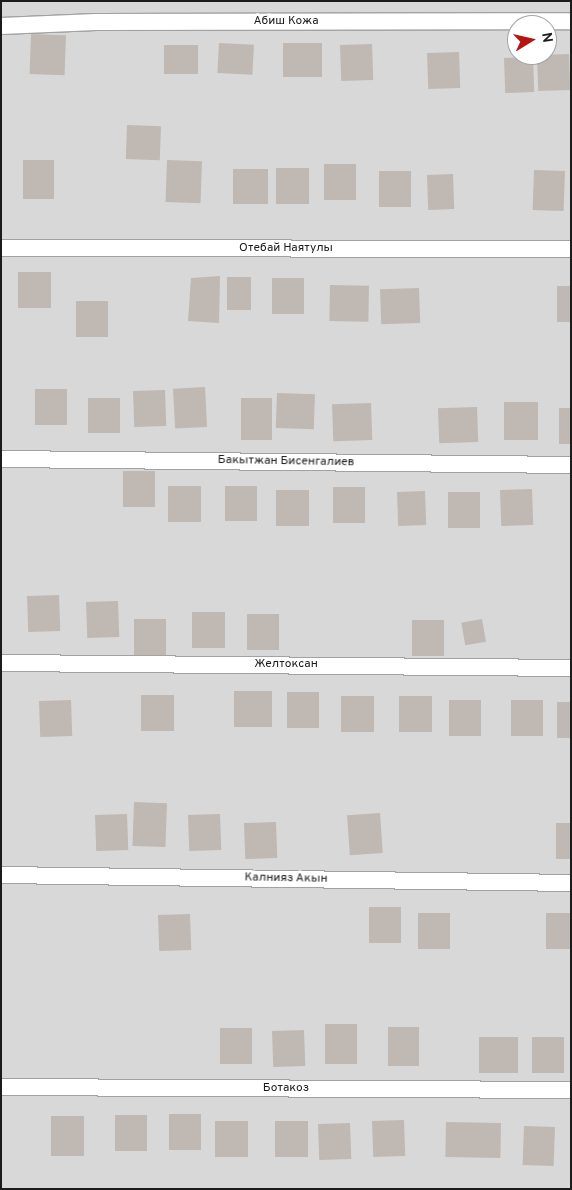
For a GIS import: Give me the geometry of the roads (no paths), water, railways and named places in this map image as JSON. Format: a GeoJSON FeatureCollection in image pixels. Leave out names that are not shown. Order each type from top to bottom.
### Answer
{"type":"FeatureCollection","features":[{"type":"Feature","properties":{"kind":"street","name":"Абиш Кожа"},"geometry":{"type":"LineString","coordinates":[[1,26],[106,22],[571,21]]}},
{"type":"Feature","properties":{"kind":"street","name":"Отебай Наятулы"},"geometry":{"type":"LineString","coordinates":[[1,248],[571,249]]}},
{"type":"Feature","properties":{"kind":"street","name":"Бакытжан Бисенгалиев"},"geometry":{"type":"LineString","coordinates":[[1,459],[571,465]]}},
{"type":"Feature","properties":{"kind":"street","name":"Желтоксан"},"geometry":{"type":"LineString","coordinates":[[1,663],[571,668]]}},
{"type":"Feature","properties":{"kind":"street","name":"Калнияз Акын"},"geometry":{"type":"LineString","coordinates":[[1,875],[571,883]]}},
{"type":"Feature","properties":{"kind":"street","name":"Ботакоз"},"geometry":{"type":"LineString","coordinates":[[1,1087],[571,1090]]}}]}
